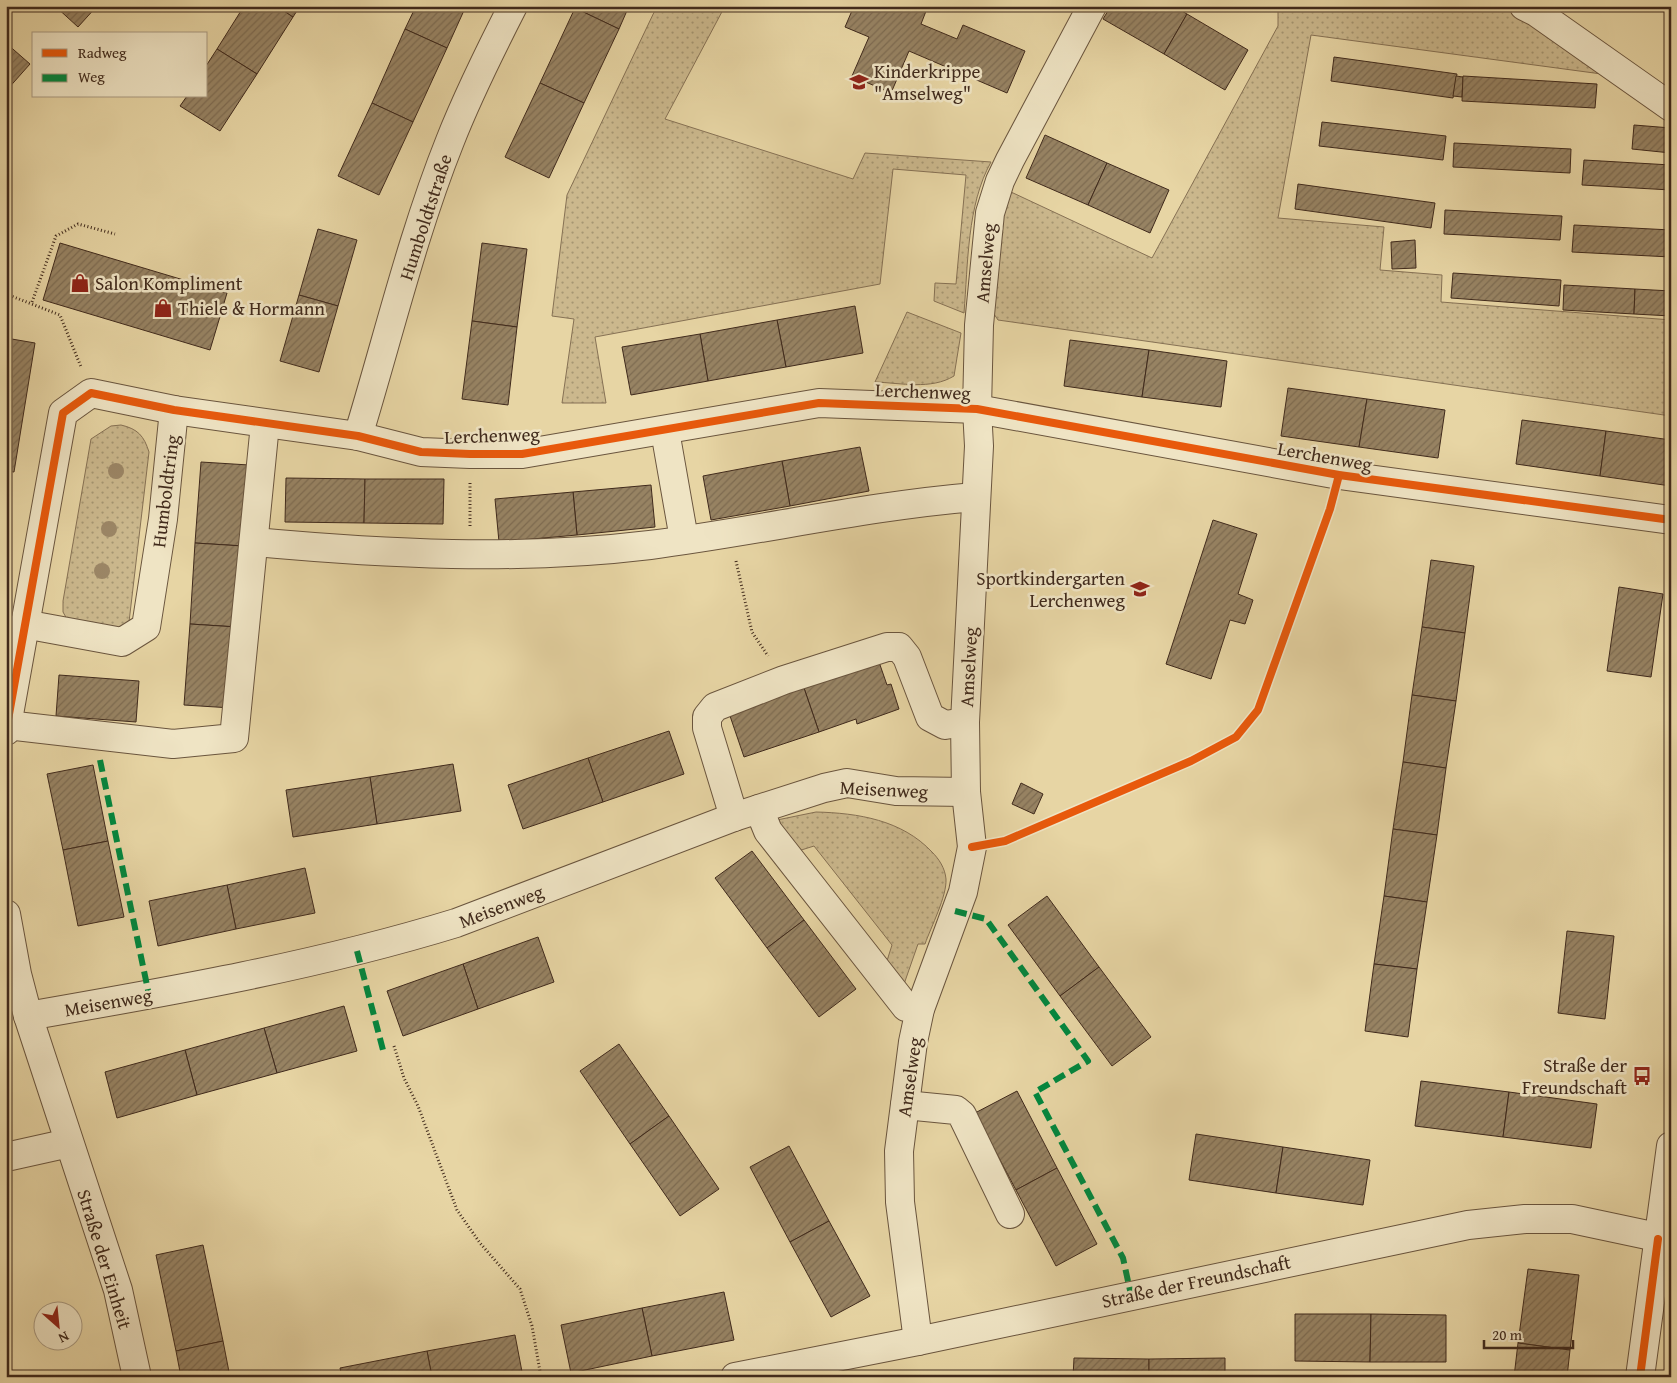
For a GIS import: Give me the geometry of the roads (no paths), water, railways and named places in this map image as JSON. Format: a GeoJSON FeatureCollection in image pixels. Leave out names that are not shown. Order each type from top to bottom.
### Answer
{"type":"FeatureCollection","features":[{"type":"Feature","properties":{"kind":"street","name":"Humboldtstraße"},"geometry":{"type":"LineString","coordinates":[[358,436],[418,234],[449,143],[478,74],[513,6]]}},
{"type":"Feature","properties":{"kind":"street","name":"Amselweg"},"geometry":{"type":"LineString","coordinates":[[918,1341],[900,1202],[899,1152],[920,1009],[969,869],[972,847],[966,792],[965,722],[979,446],[977,410],[980,324],[990,213],[994,198],[1010,160],[1092,6]]}},
{"type":"Feature","properties":{"kind":"street"},"geometry":{"type":"LineString","coordinates":[[1524,6],[1536,12],[1671,107]]}},
{"type":"Feature","properties":{"kind":"street","name":"Humboldtring"},"geometry":{"type":"LineString","coordinates":[[91,393],[174,410],[163,519],[146,626],[122,642],[24,624],[63,413],[91,393]]}},
{"type":"Feature","properties":{"kind":"street","name":"Lerchenweg"},"geometry":{"type":"LineString","coordinates":[[174,410],[358,436],[421,452],[522,454],[819,404],[977,410],[1339,475],[1671,520]]}},
{"type":"Feature","properties":{"kind":"street"},"geometry":{"type":"LineString","coordinates":[[7,725],[173,744],[234,738],[265,424]]}},
{"type":"Feature","properties":{"kind":"street"},"geometry":{"type":"LineString","coordinates":[[665,431],[684,539]]}},
{"type":"Feature","properties":{"kind":"street"},"geometry":{"type":"LineString","coordinates":[[254,542],[370,552],[523,555],[651,544],[920,501],[976,497]]}},
{"type":"Feature","properties":{"kind":"street"},"geometry":{"type":"LineString","coordinates":[[6,731],[24,624]]}},
{"type":"Feature","properties":{"kind":"street"},"geometry":{"type":"LineString","coordinates":[[734,817],[708,728],[707,717],[715,707],[886,647],[900,647],[907,656],[930,717],[945,725],[965,722]]}},
{"type":"Feature","properties":{"kind":"street","name":"Meisenweg"},"geometry":{"type":"LineString","coordinates":[[28,1016],[264,974],[410,937],[456,923],[734,817],[824,788],[847,783],[896,791],[966,792]]}},
{"type":"Feature","properties":{"kind":"street"},"geometry":{"type":"LineString","coordinates":[[759,809],[768,831],[906,1007],[920,1009]]}},
{"type":"Feature","properties":{"kind":"street","name":"Straße der Einheit"},"geometry":{"type":"LineString","coordinates":[[6,914],[17,974],[28,1016],[118,1290],[137,1377]]}},
{"type":"Feature","properties":{"kind":"street"},"geometry":{"type":"LineString","coordinates":[[905,1105],[956,1110],[962,1115],[1010,1214]]}},
{"type":"Feature","properties":{"kind":"street"},"geometry":{"type":"LineString","coordinates":[[6,1157],[69,1143]]}},
{"type":"Feature","properties":{"kind":"street"},"geometry":{"type":"LineString","coordinates":[[1640,1377],[1664,1240],[1671,1146]]}},
{"type":"Feature","properties":{"kind":"street","name":"Straße der Freundschaft"},"geometry":{"type":"LineString","coordinates":[[735,1377],[918,1341],[1468,1225],[1525,1219],[1572,1219],[1664,1240]]}},
{"type":"Feature","properties":{"kind":"place","name":"Kinderkrippe \"Amselweg\""},"geometry":{"type":"Point","coordinates":[859,82]}},
{"type":"Feature","properties":{"kind":"place","name":"Salon Kompliment"},"geometry":{"type":"Point","coordinates":[80,283]}},
{"type":"Feature","properties":{"kind":"place","name":"Thiele & Hormann"},"geometry":{"type":"Point","coordinates":[163,308]}},
{"type":"Feature","properties":{"kind":"place","name":"Sportkindergarten Lerchenweg"},"geometry":{"type":"Point","coordinates":[1140,589]}},
{"type":"Feature","properties":{"kind":"place","name":"Straße der Freundschaft"},"geometry":{"type":"Point","coordinates":[1642,1076]}}]}
